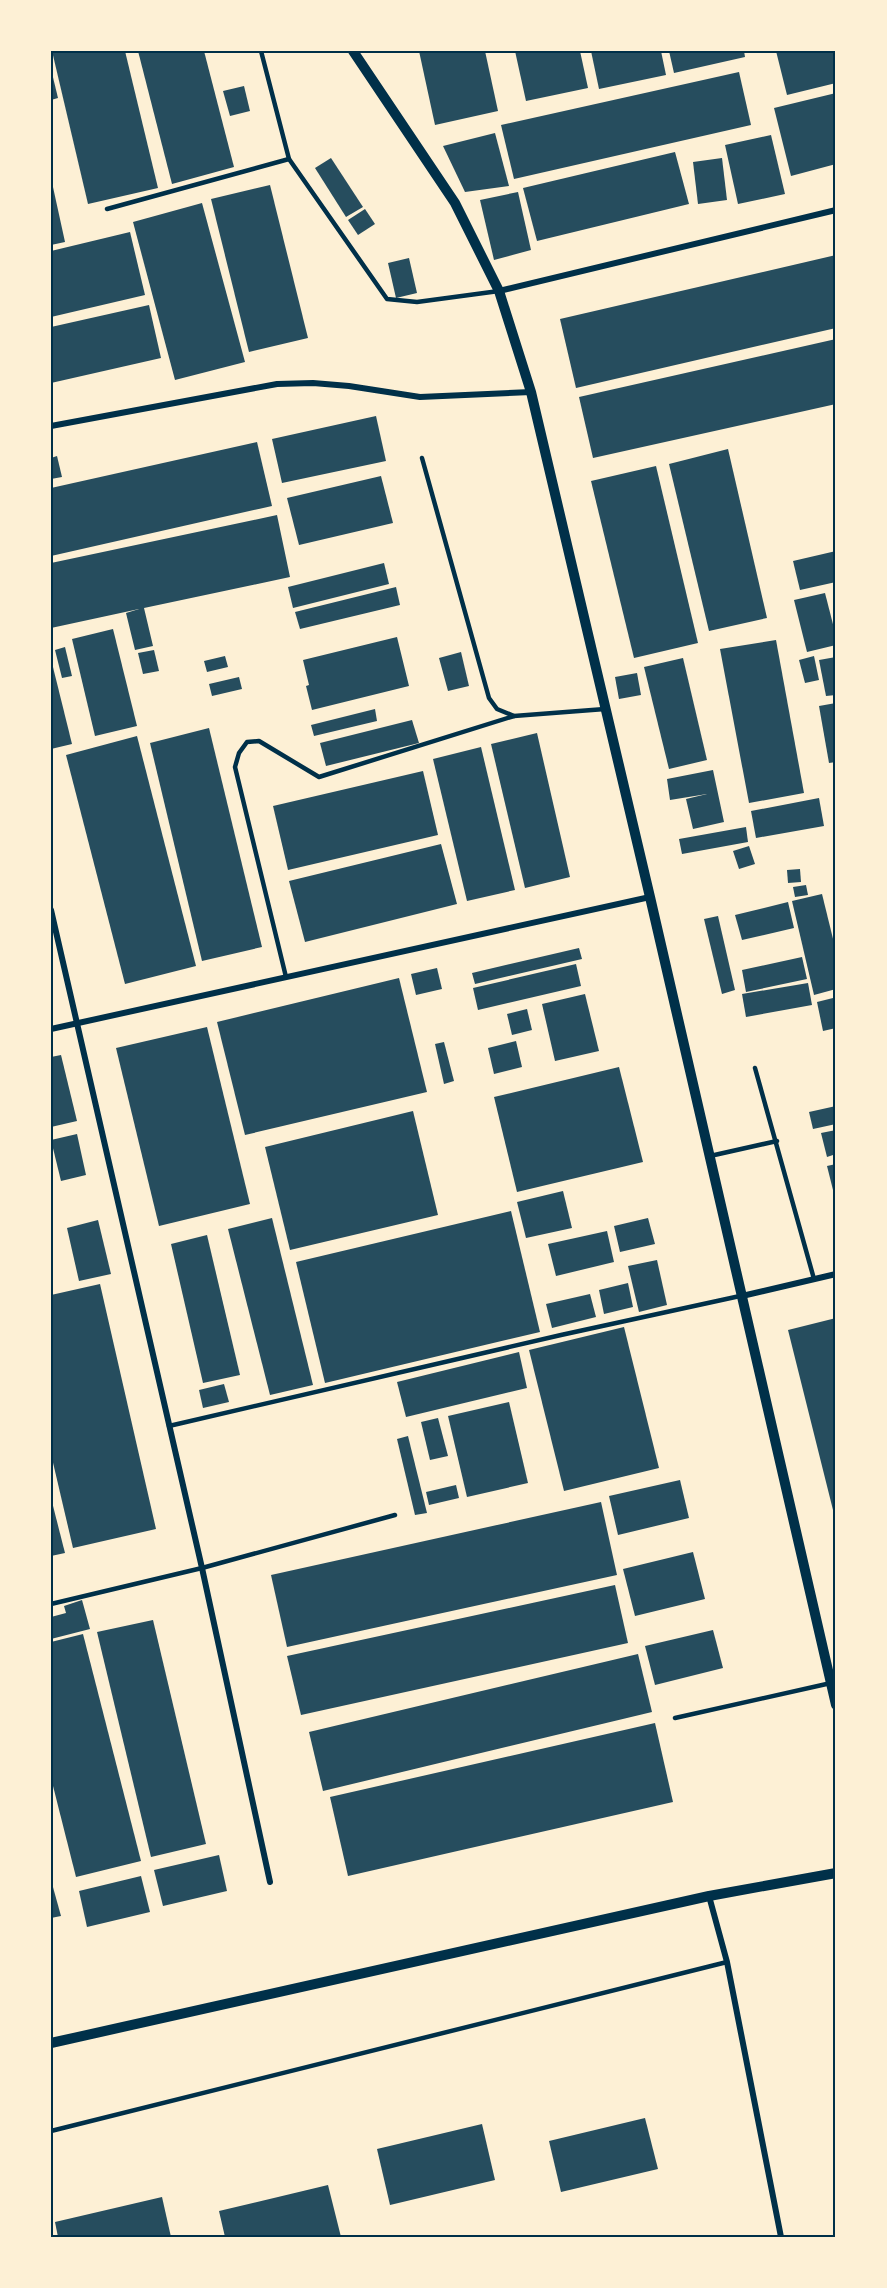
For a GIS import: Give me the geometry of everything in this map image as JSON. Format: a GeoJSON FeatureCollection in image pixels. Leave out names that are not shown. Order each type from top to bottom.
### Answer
{"type":"FeatureCollection","features":[{"type":"Feature","properties":{"kind":"street"},"geometry":{"type":"LineString","coordinates":[[353,51],[455,203],[499,291],[531,392],[607,709],[836,1705]]}},
{"type":"Feature","properties":{"kind":"street"},"geometry":{"type":"LineString","coordinates":[[499,291],[836,210]]}},
{"type":"Feature","properties":{"kind":"street"},"geometry":{"type":"LineString","coordinates":[[51,426],[277,384],[313,383],[349,386],[420,397],[531,392]]}},
{"type":"Feature","properties":{"kind":"street"},"geometry":{"type":"LineString","coordinates":[[51,1029],[650,897]]}},
{"type":"Feature","properties":{"kind":"street"},"geometry":{"type":"LineString","coordinates":[[51,910],[202,1568],[270,1882]]}},
{"type":"Feature","properties":{"kind":"street"},"geometry":{"type":"LineString","coordinates":[[742,1296],[836,1274]]}},
{"type":"Feature","properties":{"kind":"street"},"geometry":{"type":"LineString","coordinates":[[51,2043],[709,1896],[836,1873]]}},
{"type":"Feature","properties":{"kind":"street"},"geometry":{"type":"LineString","coordinates":[[709,1896],[727,1962],[781,2237]]}},
{"type":"Feature","properties":{"kind":"lane"},"geometry":{"type":"LineString","coordinates":[[261,51],[289,159],[387,299],[417,302],[499,291]]}},
{"type":"Feature","properties":{"kind":"lane"},"geometry":{"type":"LineString","coordinates":[[107,209],[289,159]]}},
{"type":"Feature","properties":{"kind":"lane"},"geometry":{"type":"LineString","coordinates":[[422,459],[489,698],[497,709],[514,716]]}},
{"type":"Feature","properties":{"kind":"lane"},"geometry":{"type":"LineString","coordinates":[[286,977],[236,767],[238,753],[247,742],[259,741],[319,777],[514,716],[607,709]]}},
{"type":"Feature","properties":{"kind":"lane"},"geometry":{"type":"LineString","coordinates":[[755,1068],[814,1279]]}},
{"type":"Feature","properties":{"kind":"lane"},"geometry":{"type":"LineString","coordinates":[[710,1156],[777,1141]]}},
{"type":"Feature","properties":{"kind":"lane"},"geometry":{"type":"LineString","coordinates":[[169,1426],[561,1335],[742,1296]]}},
{"type":"Feature","properties":{"kind":"lane"},"geometry":{"type":"LineString","coordinates":[[51,1604],[202,1568],[395,1515]]}},
{"type":"Feature","properties":{"kind":"lane"},"geometry":{"type":"LineString","coordinates":[[675,1718],[831,1683]]}},
{"type":"Feature","properties":{"kind":"lane"},"geometry":{"type":"LineString","coordinates":[[51,2132],[727,1962]]}},
{"type":"Feature","properties":{"kind":"building"},"geometry":{"type":"Polygon","coordinates":[[[52,51],[125,51],[158,188],[88,204],[52,51]]]}},
{"type":"Feature","properties":{"kind":"building"},"geometry":{"type":"Polygon","coordinates":[[[138,51],[204,51],[234,167],[172,184],[138,51]]]}},
{"type":"Feature","properties":{"kind":"building"},"geometry":{"type":"Polygon","coordinates":[[[419,51],[485,51],[498,111],[435,125],[419,51]]]}},
{"type":"Feature","properties":{"kind":"building"},"geometry":{"type":"Polygon","coordinates":[[[515,51],[580,51],[588,88],[526,101],[515,51]]]}},
{"type":"Feature","properties":{"kind":"building"},"geometry":{"type":"Polygon","coordinates":[[[591,51],[661,51],[666,75],[599,89],[591,51]]]}},
{"type":"Feature","properties":{"kind":"building"},"geometry":{"type":"Polygon","coordinates":[[[669,51],[744,51],[745,57],[674,73],[669,51]]]}},
{"type":"Feature","properties":{"kind":"building"},"geometry":{"type":"Polygon","coordinates":[[[776,51],[836,51],[836,83],[787,95],[776,51]]]}},
{"type":"Feature","properties":{"kind":"building"},"geometry":{"type":"Polygon","coordinates":[[[51,69],[58,98],[51,100],[51,69]]]}},
{"type":"Feature","properties":{"kind":"building"},"geometry":{"type":"Polygon","coordinates":[[[739,72],[751,125],[514,179],[501,125],[739,72]]]}},
{"type":"Feature","properties":{"kind":"building"},"geometry":{"type":"Polygon","coordinates":[[[244,86],[250,111],[230,116],[223,91],[244,86]]]}},
{"type":"Feature","properties":{"kind":"building"},"geometry":{"type":"Polygon","coordinates":[[[836,93],[836,164],[791,176],[774,108],[836,93]]]}},
{"type":"Feature","properties":{"kind":"building"},"geometry":{"type":"Polygon","coordinates":[[[495,133],[509,186],[465,192],[443,146],[495,133]]]}},
{"type":"Feature","properties":{"kind":"building"},"geometry":{"type":"Polygon","coordinates":[[[771,135],[785,194],[738,204],[725,145],[771,135]]]}},
{"type":"Feature","properties":{"kind":"building"},"geometry":{"type":"Polygon","coordinates":[[[675,152],[689,204],[537,241],[523,188],[675,152]]]}},
{"type":"Feature","properties":{"kind":"building"},"geometry":{"type":"Polygon","coordinates":[[[331,158],[363,207],[346,217],[315,168],[331,158]]]}},
{"type":"Feature","properties":{"kind":"building"},"geometry":{"type":"Polygon","coordinates":[[[722,158],[727,200],[698,204],[693,162],[722,158]]]}},
{"type":"Feature","properties":{"kind":"building"},"geometry":{"type":"Polygon","coordinates":[[[51,178],[65,242],[51,245],[51,178]]]}},
{"type":"Feature","properties":{"kind":"building"},"geometry":{"type":"Polygon","coordinates":[[[270,185],[308,338],[249,352],[211,199],[270,185]]]}},
{"type":"Feature","properties":{"kind":"building"},"geometry":{"type":"Polygon","coordinates":[[[518,192],[531,250],[494,260],[480,200],[518,192]]]}},
{"type":"Feature","properties":{"kind":"building"},"geometry":{"type":"Polygon","coordinates":[[[202,203],[245,362],[175,380],[133,222],[202,203]]]}},
{"type":"Feature","properties":{"kind":"building"},"geometry":{"type":"Polygon","coordinates":[[[365,209],[375,224],[358,235],[348,220],[365,209]]]}},
{"type":"Feature","properties":{"kind":"building"},"geometry":{"type":"Polygon","coordinates":[[[130,232],[145,295],[51,317],[51,251],[130,232]]]}},
{"type":"Feature","properties":{"kind":"building"},"geometry":{"type":"Polygon","coordinates":[[[836,255],[836,328],[576,388],[560,319],[836,255]]]}},
{"type":"Feature","properties":{"kind":"building"},"geometry":{"type":"Polygon","coordinates":[[[409,258],[417,293],[396,298],[388,263],[409,258]]]}},
{"type":"Feature","properties":{"kind":"building"},"geometry":{"type":"Polygon","coordinates":[[[149,305],[161,358],[51,383],[51,327],[149,305]]]}},
{"type":"Feature","properties":{"kind":"building"},"geometry":{"type":"Polygon","coordinates":[[[836,339],[836,404],[593,458],[579,397],[836,339]]]}},
{"type":"Feature","properties":{"kind":"building"},"geometry":{"type":"Polygon","coordinates":[[[376,416],[386,461],[282,483],[272,439],[376,416]]]}},
{"type":"Feature","properties":{"kind":"building"},"geometry":{"type":"Polygon","coordinates":[[[257,442],[272,506],[51,556],[51,488],[257,442]]]}},
{"type":"Feature","properties":{"kind":"building"},"geometry":{"type":"Polygon","coordinates":[[[728,449],[767,618],[709,631],[669,464],[728,449]]]}},
{"type":"Feature","properties":{"kind":"building"},"geometry":{"type":"Polygon","coordinates":[[[57,456],[62,477],[51,479],[51,458],[57,456]]]}},
{"type":"Feature","properties":{"kind":"building"},"geometry":{"type":"Polygon","coordinates":[[[656,466],[698,643],[634,658],[591,481],[656,466]]]}},
{"type":"Feature","properties":{"kind":"building"},"geometry":{"type":"Polygon","coordinates":[[[381,476],[393,523],[299,545],[287,498],[381,476]]]}},
{"type":"Feature","properties":{"kind":"building"},"geometry":{"type":"Polygon","coordinates":[[[277,515],[290,577],[144,608],[153,646],[135,650],[126,613],[139,609],[51,628],[51,563],[277,515]]]}},
{"type":"Feature","properties":{"kind":"building"},"geometry":{"type":"Polygon","coordinates":[[[836,551],[836,582],[800,590],[793,561],[836,551]]]}},
{"type":"Feature","properties":{"kind":"building"},"geometry":{"type":"Polygon","coordinates":[[[384,563],[389,584],[293,608],[288,587],[384,563]]]}},
{"type":"Feature","properties":{"kind":"building"},"geometry":{"type":"Polygon","coordinates":[[[396,587],[400,605],[300,629],[295,612],[396,587]]]}},
{"type":"Feature","properties":{"kind":"building"},"geometry":{"type":"Polygon","coordinates":[[[825,593],[836,636],[836,645],[807,652],[794,600],[825,593]]]}},
{"type":"Feature","properties":{"kind":"building"},"geometry":{"type":"Polygon","coordinates":[[[113,629],[137,726],[95,736],[72,639],[113,629]]]}},
{"type":"Feature","properties":{"kind":"building"},"geometry":{"type":"Polygon","coordinates":[[[397,637],[409,686],[312,710],[303,660],[397,637]]]}},
{"type":"Feature","properties":{"kind":"building"},"geometry":{"type":"Polygon","coordinates":[[[776,640],[804,793],[749,803],[720,649],[776,640]]]}},
{"type":"Feature","properties":{"kind":"building"},"geometry":{"type":"Polygon","coordinates":[[[65,647],[72,676],[62,678],[55,650],[65,647]]]}},
{"type":"Feature","properties":{"kind":"building"},"geometry":{"type":"Polygon","coordinates":[[[154,650],[159,671],[143,674],[138,653],[154,650]]]}},
{"type":"Feature","properties":{"kind":"building"},"geometry":{"type":"Polygon","coordinates":[[[461,652],[469,686],[448,691],[439,658],[461,652]]]}},
{"type":"Feature","properties":{"kind":"building"},"geometry":{"type":"Polygon","coordinates":[[[225,656],[228,667],[207,672],[204,661],[225,656]]]}},
{"type":"Feature","properties":{"kind":"building"},"geometry":{"type":"Polygon","coordinates":[[[814,656],[819,680],[805,683],[799,660],[814,656]]]}},
{"type":"Feature","properties":{"kind":"building"},"geometry":{"type":"Polygon","coordinates":[[[836,657],[836,695],[826,696],[819,660],[836,657]]]}},
{"type":"Feature","properties":{"kind":"building"},"geometry":{"type":"Polygon","coordinates":[[[683,658],[707,760],[669,769],[644,667],[683,658]]]}},
{"type":"Feature","properties":{"kind":"building"},"geometry":{"type":"Polygon","coordinates":[[[51,659],[72,744],[51,749],[51,659]]]}},
{"type":"Feature","properties":{"kind":"building"},"geometry":{"type":"Polygon","coordinates":[[[637,673],[641,695],[619,699],[615,677],[637,673]]]}},
{"type":"Feature","properties":{"kind":"building"},"geometry":{"type":"Polygon","coordinates":[[[239,677],[242,689],[212,696],[209,684],[239,677]]]}},
{"type":"Feature","properties":{"kind":"building"},"geometry":{"type":"Polygon","coordinates":[[[836,703],[836,762],[829,763],[819,706],[836,703]]]}},
{"type":"Feature","properties":{"kind":"building"},"geometry":{"type":"Polygon","coordinates":[[[375,709],[377,721],[314,736],[311,725],[375,709]]]}},
{"type":"Feature","properties":{"kind":"building"},"geometry":{"type":"Polygon","coordinates":[[[412,720],[419,743],[326,766],[320,743],[412,720]]]}},
{"type":"Feature","properties":{"kind":"building"},"geometry":{"type":"Polygon","coordinates":[[[209,728],[262,947],[202,961],[150,743],[209,728]]]}},
{"type":"Feature","properties":{"kind":"building"},"geometry":{"type":"Polygon","coordinates":[[[537,733],[570,877],[525,888],[491,744],[537,733]]]}},
{"type":"Feature","properties":{"kind":"building"},"geometry":{"type":"Polygon","coordinates":[[[137,736],[196,966],[125,984],[66,755],[137,736]]]}},
{"type":"Feature","properties":{"kind":"building"},"geometry":{"type":"Polygon","coordinates":[[[481,747],[515,890],[467,901],[433,759],[481,747]]]}},
{"type":"Feature","properties":{"kind":"building"},"geometry":{"type":"Polygon","coordinates":[[[713,770],[724,822],[693,829],[686,799],[707,794],[670,800],[667,779],[713,770]]]}},
{"type":"Feature","properties":{"kind":"building"},"geometry":{"type":"Polygon","coordinates":[[[423,771],[438,835],[288,870],[273,806],[423,771]]]}},
{"type":"Feature","properties":{"kind":"building"},"geometry":{"type":"Polygon","coordinates":[[[819,798],[824,826],[756,838],[751,811],[819,798]]]}},
{"type":"Feature","properties":{"kind":"building"},"geometry":{"type":"Polygon","coordinates":[[[746,827],[748,842],[682,854],[679,839],[746,827]]]}},
{"type":"Feature","properties":{"kind":"building"},"geometry":{"type":"Polygon","coordinates":[[[441,844],[457,904],[305,942],[289,881],[441,844]]]}},
{"type":"Feature","properties":{"kind":"building"},"geometry":{"type":"Polygon","coordinates":[[[749,846],[755,864],[739,869],[733,851],[749,846]]]}},
{"type":"Feature","properties":{"kind":"building"},"geometry":{"type":"Polygon","coordinates":[[[800,869],[801,882],[788,883],[787,870],[800,869]]]}},
{"type":"Feature","properties":{"kind":"building"},"geometry":{"type":"Polygon","coordinates":[[[806,885],[808,895],[795,897],[793,887],[806,885]]]}},
{"type":"Feature","properties":{"kind":"building"},"geometry":{"type":"Polygon","coordinates":[[[822,894],[836,951],[836,989],[814,995],[792,901],[822,894]]]}},
{"type":"Feature","properties":{"kind":"building"},"geometry":{"type":"Polygon","coordinates":[[[788,902],[794,928],[742,940],[735,915],[788,902]]]}},
{"type":"Feature","properties":{"kind":"building"},"geometry":{"type":"Polygon","coordinates":[[[718,916],[735,990],[722,994],[704,919],[718,916]]]}},
{"type":"Feature","properties":{"kind":"building"},"geometry":{"type":"Polygon","coordinates":[[[579,948],[582,959],[475,984],[472,973],[579,948]]]}},
{"type":"Feature","properties":{"kind":"building"},"geometry":{"type":"Polygon","coordinates":[[[802,957],[807,979],[746,992],[742,970],[802,957]]]}},
{"type":"Feature","properties":{"kind":"building"},"geometry":{"type":"Polygon","coordinates":[[[576,964],[581,986],[478,1010],[473,988],[576,964]]]}},
{"type":"Feature","properties":{"kind":"building"},"geometry":{"type":"Polygon","coordinates":[[[437,968],[442,989],[416,995],[411,974],[437,968]]]}},
{"type":"Feature","properties":{"kind":"building"},"geometry":{"type":"Polygon","coordinates":[[[399,978],[427,1092],[245,1135],[217,1022],[399,978]]]}},
{"type":"Feature","properties":{"kind":"building"},"geometry":{"type":"Polygon","coordinates":[[[808,983],[812,1005],[746,1017],[742,994],[808,983]]]}},
{"type":"Feature","properties":{"kind":"building"},"geometry":{"type":"Polygon","coordinates":[[[585,994],[599,1051],[555,1061],[542,1004],[585,994]]]}},
{"type":"Feature","properties":{"kind":"building"},"geometry":{"type":"Polygon","coordinates":[[[833,998],[836,1028],[823,1031],[817,1002],[833,998]]]}},
{"type":"Feature","properties":{"kind":"building"},"geometry":{"type":"Polygon","coordinates":[[[527,1009],[532,1030],[512,1035],[507,1014],[527,1009]]]}},
{"type":"Feature","properties":{"kind":"building"},"geometry":{"type":"Polygon","coordinates":[[[207,1027],[250,1204],[159,1226],[116,1048],[207,1027]]]}},
{"type":"Feature","properties":{"kind":"building"},"geometry":{"type":"Polygon","coordinates":[[[516,1041],[522,1067],[494,1074],[488,1048],[516,1041]]]}},
{"type":"Feature","properties":{"kind":"building"},"geometry":{"type":"Polygon","coordinates":[[[444,1042],[454,1081],[444,1084],[435,1044],[444,1042]]]}},
{"type":"Feature","properties":{"kind":"building"},"geometry":{"type":"Polygon","coordinates":[[[61,1055],[77,1121],[51,1127],[51,1057],[61,1055]]]}},
{"type":"Feature","properties":{"kind":"building"},"geometry":{"type":"Polygon","coordinates":[[[619,1067],[643,1162],[517,1192],[494,1097],[619,1067]]]}},
{"type":"Feature","properties":{"kind":"building"},"geometry":{"type":"Polygon","coordinates":[[[836,1106],[836,1124],[813,1129],[809,1112],[836,1106]]]}},
{"type":"Feature","properties":{"kind":"building"},"geometry":{"type":"Polygon","coordinates":[[[413,1111],[438,1215],[290,1250],[265,1147],[413,1111]]]}},
{"type":"Feature","properties":{"kind":"building"},"geometry":{"type":"Polygon","coordinates":[[[836,1130],[836,1154],[827,1157],[821,1133],[836,1130]]]}},
{"type":"Feature","properties":{"kind":"building"},"geometry":{"type":"Polygon","coordinates":[[[77,1134],[86,1175],[61,1181],[51,1140],[77,1134]]]}},
{"type":"Feature","properties":{"kind":"building"},"geometry":{"type":"Polygon","coordinates":[[[836,1164],[836,1189],[833,1190],[827,1166],[836,1164]]]}},
{"type":"Feature","properties":{"kind":"building"},"geometry":{"type":"Polygon","coordinates":[[[563,1191],[572,1228],[526,1238],[517,1202],[563,1191]]]}},
{"type":"Feature","properties":{"kind":"building"},"geometry":{"type":"Polygon","coordinates":[[[511,1211],[540,1332],[325,1383],[296,1262],[511,1211]]]}},
{"type":"Feature","properties":{"kind":"building"},"geometry":{"type":"Polygon","coordinates":[[[272,1218],[313,1385],[270,1395],[228,1229],[272,1218]]]}},
{"type":"Feature","properties":{"kind":"building"},"geometry":{"type":"Polygon","coordinates":[[[648,1218],[655,1244],[620,1252],[614,1226],[648,1218]]]}},
{"type":"Feature","properties":{"kind":"building"},"geometry":{"type":"Polygon","coordinates":[[[98,1220],[111,1274],[79,1281],[67,1228],[98,1220]]]}},
{"type":"Feature","properties":{"kind":"building"},"geometry":{"type":"Polygon","coordinates":[[[607,1231],[614,1262],[556,1276],[548,1244],[607,1231]]]}},
{"type":"Feature","properties":{"kind":"building"},"geometry":{"type":"Polygon","coordinates":[[[207,1235],[240,1375],[203,1383],[171,1244],[207,1235]]]}},
{"type":"Feature","properties":{"kind":"building"},"geometry":{"type":"Polygon","coordinates":[[[657,1260],[667,1305],[639,1312],[628,1266],[657,1260]]]}},
{"type":"Feature","properties":{"kind":"building"},"geometry":{"type":"Polygon","coordinates":[[[628,1283],[633,1307],[604,1314],[599,1290],[628,1283]]]}},
{"type":"Feature","properties":{"kind":"building"},"geometry":{"type":"Polygon","coordinates":[[[100,1284],[156,1529],[73,1548],[51,1454],[51,1295],[100,1284]]]}},
{"type":"Feature","properties":{"kind":"building"},"geometry":{"type":"Polygon","coordinates":[[[590,1294],[596,1317],[552,1328],[546,1304],[590,1294]]]}},
{"type":"Feature","properties":{"kind":"building"},"geometry":{"type":"Polygon","coordinates":[[[836,1318],[836,1518],[835,1518],[788,1330],[836,1318]]]}},
{"type":"Feature","properties":{"kind":"building"},"geometry":{"type":"Polygon","coordinates":[[[624,1327],[659,1468],[564,1491],[529,1350],[624,1327]]]}},
{"type":"Feature","properties":{"kind":"building"},"geometry":{"type":"Polygon","coordinates":[[[519,1352],[527,1388],[406,1417],[397,1382],[519,1352]]]}},
{"type":"Feature","properties":{"kind":"building"},"geometry":{"type":"Polygon","coordinates":[[[224,1384],[229,1402],[203,1408],[199,1390],[224,1384]]]}},
{"type":"Feature","properties":{"kind":"building"},"geometry":{"type":"Polygon","coordinates":[[[509,1402],[528,1483],[467,1497],[448,1416],[509,1402]]]}},
{"type":"Feature","properties":{"kind":"building"},"geometry":{"type":"Polygon","coordinates":[[[438,1418],[448,1456],[430,1460],[421,1422],[438,1418]]]}},
{"type":"Feature","properties":{"kind":"building"},"geometry":{"type":"Polygon","coordinates":[[[408,1436],[427,1513],[415,1515],[397,1439],[408,1436]]]}},
{"type":"Feature","properties":{"kind":"building"},"geometry":{"type":"Polygon","coordinates":[[[680,1480],[689,1518],[618,1535],[609,1496],[680,1480]]]}},
{"type":"Feature","properties":{"kind":"building"},"geometry":{"type":"Polygon","coordinates":[[[456,1485],[459,1498],[429,1505],[426,1492],[456,1485]]]}},
{"type":"Feature","properties":{"kind":"building"},"geometry":{"type":"Polygon","coordinates":[[[51,1498],[65,1553],[51,1556],[51,1498]]]}},
{"type":"Feature","properties":{"kind":"building"},"geometry":{"type":"Polygon","coordinates":[[[601,1502],[617,1575],[287,1647],[271,1575],[601,1502]]]}},
{"type":"Feature","properties":{"kind":"building"},"geometry":{"type":"Polygon","coordinates":[[[693,1552],[705,1599],[635,1616],[623,1569],[693,1552]]]}},
{"type":"Feature","properties":{"kind":"building"},"geometry":{"type":"Polygon","coordinates":[[[615,1585],[628,1643],[301,1715],[287,1656],[615,1585]]]}},
{"type":"Feature","properties":{"kind":"building"},"geometry":{"type":"Polygon","coordinates":[[[82,1600],[90,1629],[51,1639],[51,1617],[66,1613],[64,1606],[82,1600]]]}},
{"type":"Feature","properties":{"kind":"building"},"geometry":{"type":"Polygon","coordinates":[[[153,1620],[206,1844],[151,1857],[97,1632],[153,1620]]]}},
{"type":"Feature","properties":{"kind":"building"},"geometry":{"type":"Polygon","coordinates":[[[713,1630],[723,1668],[655,1685],[645,1646],[713,1630]]]}},
{"type":"Feature","properties":{"kind":"building"},"geometry":{"type":"Polygon","coordinates":[[[83,1634],[141,1861],[76,1877],[51,1778],[51,1642],[83,1634]]]}},
{"type":"Feature","properties":{"kind":"building"},"geometry":{"type":"Polygon","coordinates":[[[638,1654],[652,1712],[323,1791],[309,1732],[638,1654]]]}},
{"type":"Feature","properties":{"kind":"building"},"geometry":{"type":"Polygon","coordinates":[[[655,1723],[673,1802],[348,1876],[330,1797],[655,1723]]]}},
{"type":"Feature","properties":{"kind":"building"},"geometry":{"type":"Polygon","coordinates":[[[219,1855],[227,1891],[163,1906],[154,1870],[219,1855]]]}},
{"type":"Feature","properties":{"kind":"building"},"geometry":{"type":"Polygon","coordinates":[[[141,1876],[150,1912],[87,1927],[79,1891],[141,1876]]]}},
{"type":"Feature","properties":{"kind":"building"},"geometry":{"type":"Polygon","coordinates":[[[51,1880],[61,1916],[51,1918],[51,1880]]]}},
{"type":"Feature","properties":{"kind":"building"},"geometry":{"type":"Polygon","coordinates":[[[645,2118],[658,2169],[561,2192],[549,2141],[645,2118]]]}},
{"type":"Feature","properties":{"kind":"building"},"geometry":{"type":"Polygon","coordinates":[[[482,2124],[495,2180],[390,2205],[377,2149],[482,2124]]]}},
{"type":"Feature","properties":{"kind":"building"},"geometry":{"type":"Polygon","coordinates":[[[328,2185],[341,2237],[225,2237],[219,2211],[328,2185]]]}},
{"type":"Feature","properties":{"kind":"building"},"geometry":{"type":"Polygon","coordinates":[[[162,2197],[171,2237],[58,2237],[55,2222],[162,2197]]]}}]}
